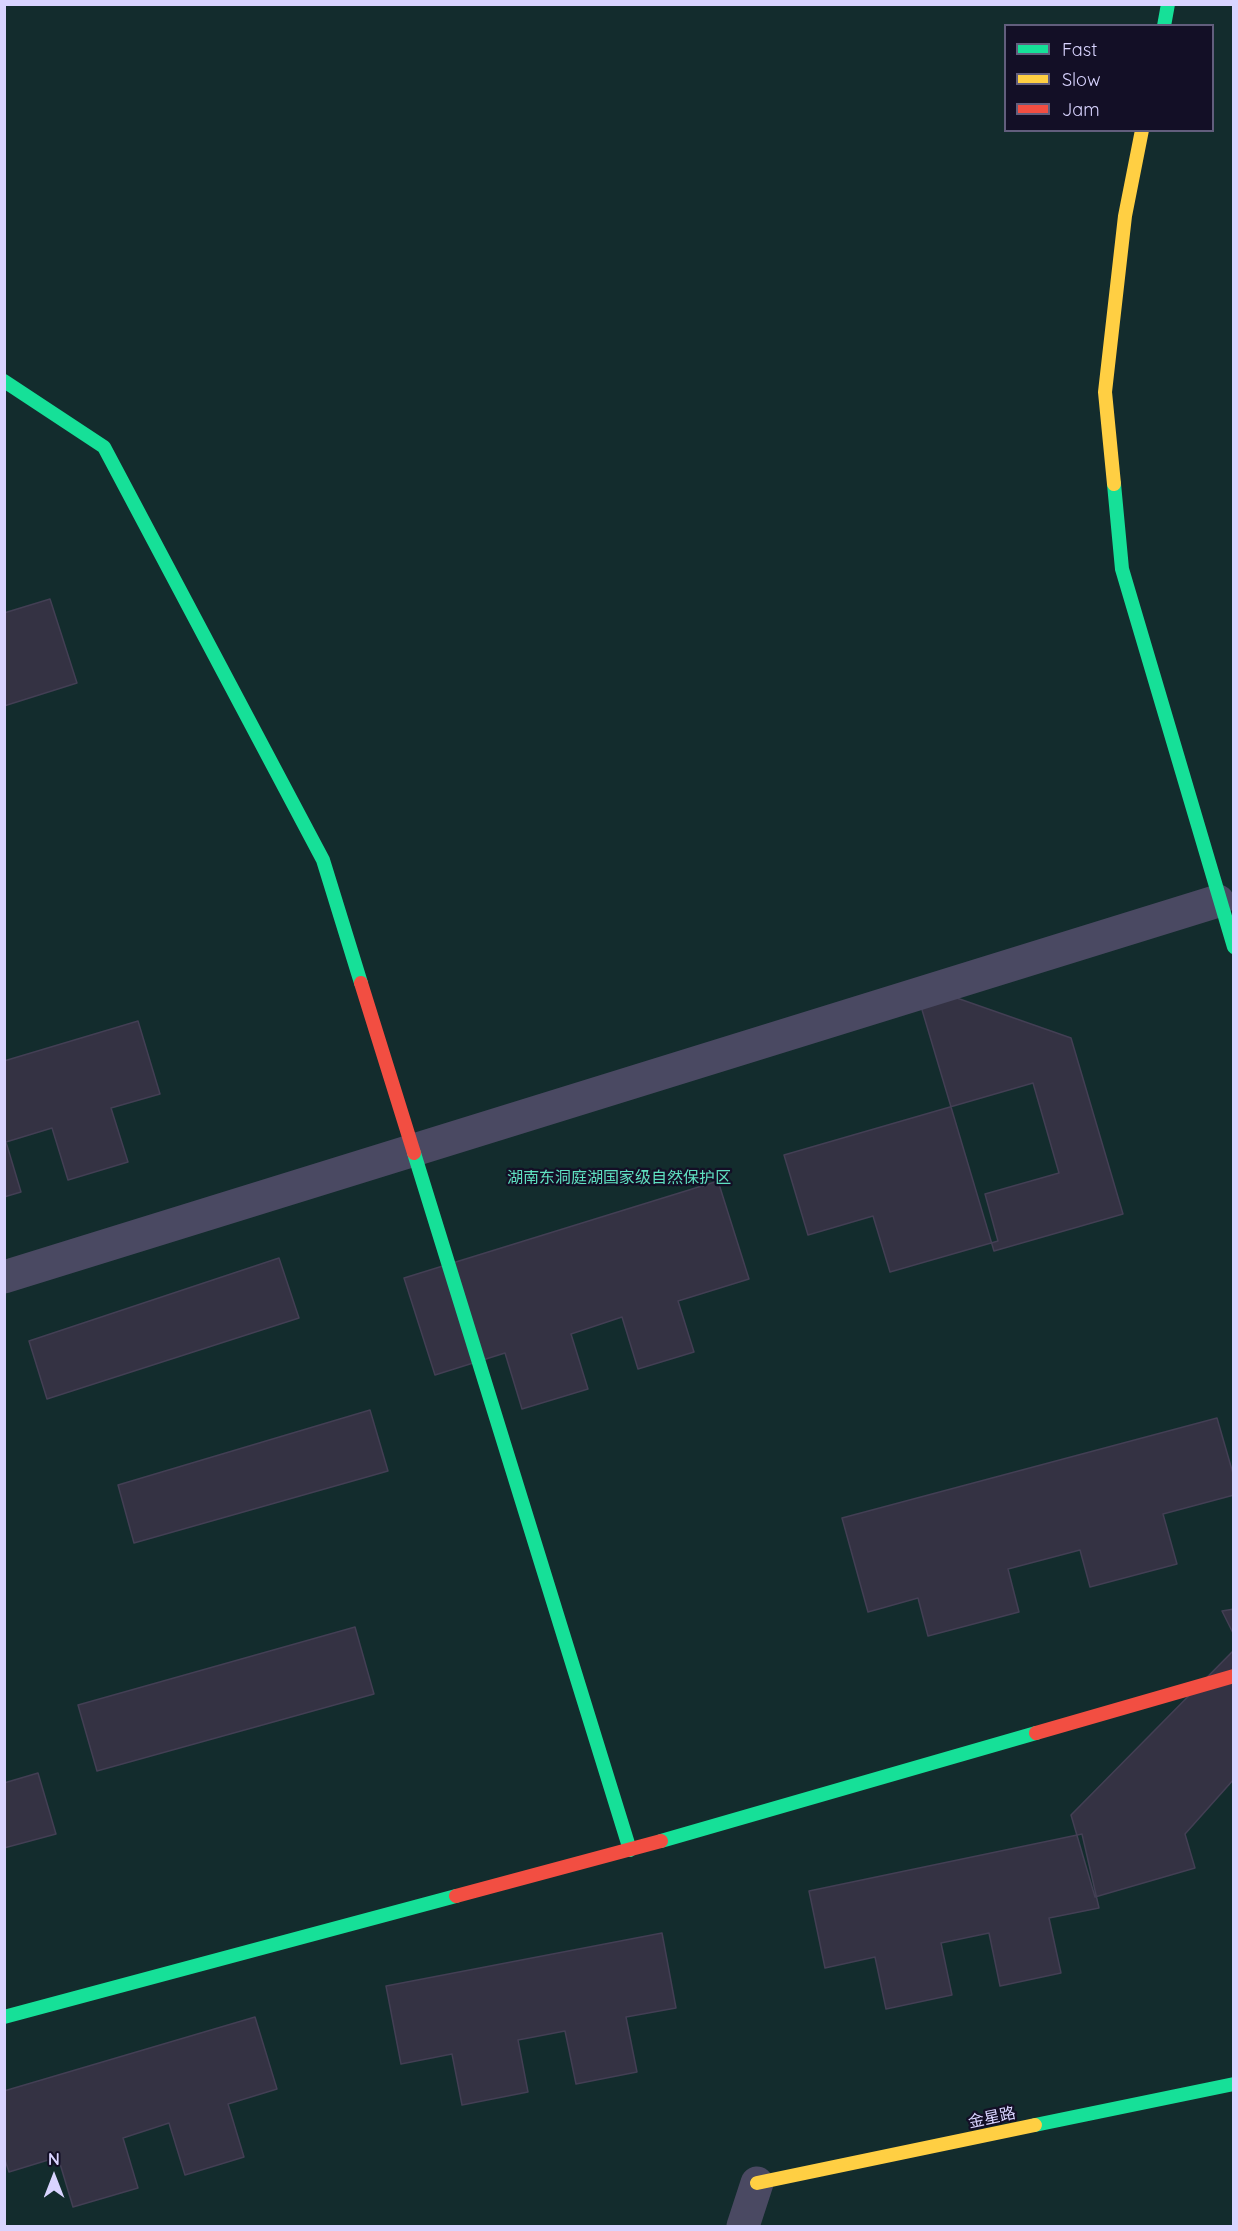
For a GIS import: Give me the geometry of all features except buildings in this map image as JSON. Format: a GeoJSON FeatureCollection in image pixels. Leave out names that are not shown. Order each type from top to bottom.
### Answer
{"type":"FeatureCollection","features":[{"type":"Feature","properties":{"kind":"street"},"geometry":{"type":"LineString","coordinates":[[1164,24],[1168,4]]}},
{"type":"Feature","properties":{"kind":"street"},"geometry":{"type":"LineString","coordinates":[[1142,132],[1125,216],[1106,392],[1122,569],[1226,899],[1233,947]]}},
{"type":"Feature","properties":{"kind":"street"},"geometry":{"type":"LineString","coordinates":[[4,381],[104,447],[323,860],[630,1850]]}},
{"type":"Feature","properties":{"kind":"street"},"geometry":{"type":"LineString","coordinates":[[4,1277],[1226,899]]}},
{"type":"Feature","properties":{"kind":"street"},"geometry":{"type":"LineString","coordinates":[[4,2017],[630,1850],[1233,1676]]}},
{"type":"Feature","properties":{"kind":"street","name":"金星路"},"geometry":{"type":"LineString","coordinates":[[757,2183],[1233,2085]]}},
{"type":"Feature","properties":{"kind":"street"},"geometry":{"type":"LineString","coordinates":[[743,2226],[757,2183]]}},
{"type":"Feature","properties":{"kind":"green space","name":"湖南东洞庭湖国家级自然保护区"},"geometry":{"type":"Polygon","coordinates":[[[5,5],[1233,5],[1233,2226],[5,2226],[5,5]]]}},
{"type":"Feature","properties":{"kind":"traffic: fast"},"geometry":{"type":"LineString","coordinates":[[1164,24],[1168,4]]}},
{"type":"Feature","properties":{"kind":"traffic: fast"},"geometry":{"type":"LineString","coordinates":[[4,381],[104,447],[323,860],[361,983]]}},
{"type":"Feature","properties":{"kind":"traffic: fast"},"geometry":{"type":"LineString","coordinates":[[1114,484],[1122,569],[1234,947]]}},
{"type":"Feature","properties":{"kind":"traffic: fast"},"geometry":{"type":"LineString","coordinates":[[414,1153],[630,1850]]}},
{"type":"Feature","properties":{"kind":"traffic: fast"},"geometry":{"type":"LineString","coordinates":[[661,1841],[1036,1733]]}},
{"type":"Feature","properties":{"kind":"traffic: fast"},"geometry":{"type":"LineString","coordinates":[[4,2017],[456,1896]]}},
{"type":"Feature","properties":{"kind":"traffic: fast"},"geometry":{"type":"LineString","coordinates":[[1035,2125],[1234,2084]]}},
{"type":"Feature","properties":{"kind":"traffic: slow"},"geometry":{"type":"LineString","coordinates":[[1114,484],[1105,392],[1125,216],[1142,132]]}},
{"type":"Feature","properties":{"kind":"traffic: slow"},"geometry":{"type":"LineString","coordinates":[[757,2183],[1035,2125]]}},
{"type":"Feature","properties":{"kind":"traffic: jam"},"geometry":{"type":"LineString","coordinates":[[361,983],[414,1153]]}},
{"type":"Feature","properties":{"kind":"traffic: jam"},"geometry":{"type":"LineString","coordinates":[[1036,1733],[1234,1676]]}},
{"type":"Feature","properties":{"kind":"traffic: jam"},"geometry":{"type":"LineString","coordinates":[[456,1896],[661,1841]]}}]}
